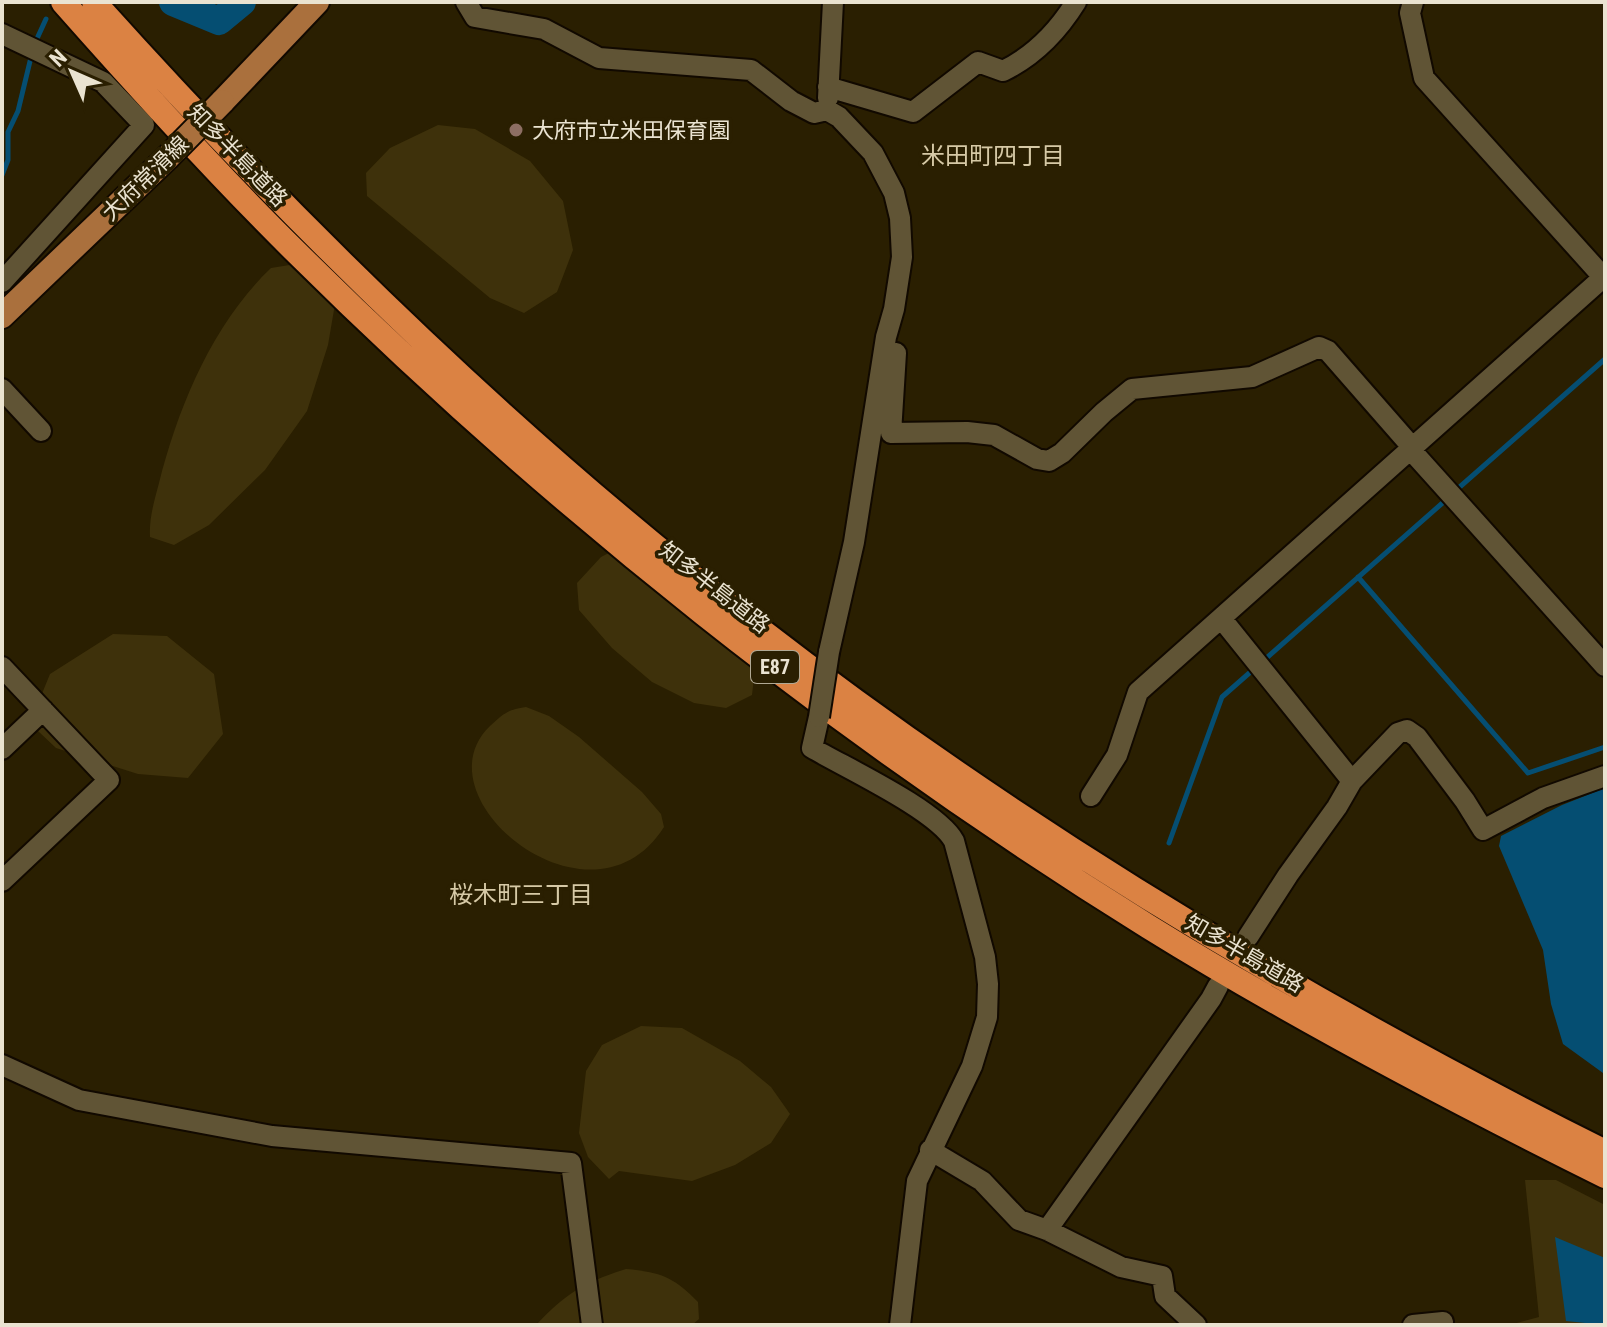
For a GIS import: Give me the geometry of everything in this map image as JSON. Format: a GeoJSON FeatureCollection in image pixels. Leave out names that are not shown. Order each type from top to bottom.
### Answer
{"type":"FeatureCollection","features":[{"type":"Feature","properties":{"kind":"highway","name":"知多半島道路"},"geometry":{"type":"LineString","coordinates":[[63,2],[156,107],[297,253],[447,396],[604,532],[864,735],[1014,840],[1151,928],[1434,1089],[1605,1176]]}},
{"type":"Feature","properties":{"kind":"highway","name":"知多半島道路"},"geometry":{"type":"LineString","coordinates":[[94,2],[173,90],[314,237],[542,449],[748,621],[1026,821],[1164,909],[1442,1068],[1605,1152]]}},
{"type":"Feature","properties":{"kind":"main road","name":"大府常滑線"},"geometry":{"type":"LineString","coordinates":[[2,316],[167,158],[317,2]]}},
{"type":"Feature","properties":{"kind":"street"},"geometry":{"type":"LineString","coordinates":[[466,2],[475,17],[544,29],[599,58],[751,70],[791,101],[814,113],[827,110],[839,117],[873,153],[894,193],[900,218],[902,257],[886,337],[854,542],[829,652],[812,748],[926,813],[948,831],[954,841],[985,957],[988,1003],[983,1037],[972,1066],[917,1181],[900,1325]]}},
{"type":"Feature","properties":{"kind":"street"},"geometry":{"type":"LineString","coordinates":[[827,110],[833,2]]}},
{"type":"Feature","properties":{"kind":"street"},"geometry":{"type":"LineString","coordinates":[[828,87],[913,112],[978,62],[1003,71],[1025,60],[1063,23],[1076,2]]}},
{"type":"Feature","properties":{"kind":"street"},"geometry":{"type":"LineString","coordinates":[[1091,796],[1117,755],[1138,692],[1604,278],[1424,78],[1410,13],[1413,2]]}},
{"type":"Feature","properties":{"kind":"street"},"geometry":{"type":"LineString","coordinates":[[2,34],[103,82],[144,125],[2,282]]}},
{"type":"Feature","properties":{"kind":"street"},"geometry":{"type":"LineString","coordinates":[[886,337],[896,353],[891,433],[967,432],[994,435],[1037,459],[1049,461],[1062,453],[1132,389],[1252,377],[1319,347],[1328,351],[1605,666]]}},
{"type":"Feature","properties":{"kind":"street"},"geometry":{"type":"LineString","coordinates":[[2,389],[41,431]]}},
{"type":"Feature","properties":{"kind":"street"},"geometry":{"type":"LineString","coordinates":[[1221,618],[1352,781]]}},
{"type":"Feature","properties":{"kind":"street"},"geometry":{"type":"LineString","coordinates":[[2,667],[109,780],[2,881]]}},
{"type":"Feature","properties":{"kind":"street"},"geometry":{"type":"LineString","coordinates":[[2,749],[43,710]]}},
{"type":"Feature","properties":{"kind":"street"},"geometry":{"type":"LineString","coordinates":[[1248,937],[1352,781],[1398,733],[1407,730],[1417,737],[1483,830],[1543,798],[1605,776]]}},
{"type":"Feature","properties":{"kind":"street"},"geometry":{"type":"LineString","coordinates":[[1047,1230],[1218,986]]}},
{"type":"Feature","properties":{"kind":"street"},"geometry":{"type":"LineString","coordinates":[[2,1065],[79,1100],[272,1136],[571,1163],[592,1325]]}},
{"type":"Feature","properties":{"kind":"street"},"geometry":{"type":"LineString","coordinates":[[930,1150],[982,1181],[1019,1220],[1047,1230],[1121,1267],[1162,1276],[1165,1296],[1196,1325]]}},
{"type":"Feature","properties":{"kind":"street"},"geometry":{"type":"LineString","coordinates":[[1413,1325],[1443,1322]]}},
{"type":"Feature","properties":{"kind":"shaded area"},"geometry":{"type":"Polygon","coordinates":[[[438,125],[475,129],[530,161],[563,201],[573,250],[557,292],[524,313],[490,298],[367,196],[366,173],[390,148],[438,125]]]}},
{"type":"Feature","properties":{"kind":"shaded area"},"geometry":{"type":"Polygon","coordinates":[[[302,263],[335,304],[328,345],[307,411],[265,470],[209,525],[174,545],[150,537],[154,503],[176,425],[215,340],[250,290],[271,268],[302,263]]]}},
{"type":"Feature","properties":{"kind":"shaded area"},"geometry":{"type":"Polygon","coordinates":[[[650,532],[756,660],[752,695],[726,708],[694,703],[652,682],[612,648],[579,610],[577,583],[601,557],[650,532]]]}},
{"type":"Feature","properties":{"kind":"shaded area"},"geometry":{"type":"Polygon","coordinates":[[[113,634],[167,636],[214,674],[223,734],[188,778],[138,774],[56,748],[38,731],[32,718],[50,674],[113,634]]]}},
{"type":"Feature","properties":{"kind":"shaded area"},"geometry":{"type":"Polygon","coordinates":[[[526,707],[549,716],[579,737],[642,792],[661,814],[664,827],[633,858],[596,869],[558,864],[522,846],[493,820],[475,788],[473,756],[490,726],[510,711],[526,707]]]}},
{"type":"Feature","properties":{"kind":"shaded area"},"geometry":{"type":"Polygon","coordinates":[[[641,1026],[682,1028],[740,1061],[771,1087],[790,1114],[771,1143],[735,1165],[692,1181],[619,1171],[609,1179],[588,1157],[579,1133],[586,1071],[602,1045],[641,1026]]]}},
{"type":"Feature","properties":{"kind":"shaded area"},"geometry":{"type":"Polygon","coordinates":[[[1525,1180],[1556,1180],[1605,1205],[1605,1325],[1509,1325],[1539,1317],[1525,1180]]]}},
{"type":"Feature","properties":{"kind":"shaded area"},"geometry":{"type":"Polygon","coordinates":[[[626,1269],[657,1274],[674,1281],[698,1302],[699,1319],[692,1325],[536,1325],[577,1290],[626,1269]]]}},
{"type":"Feature","properties":{"kind":"water"},"geometry":{"type":"Polygon","coordinates":[[[1605,788],[1603,1073],[1563,1044],[1551,1004],[1543,950],[1499,846],[1501,836],[1562,805],[1605,788]]]}},
{"type":"Feature","properties":{"kind":"water"},"geometry":{"type":"Polygon","coordinates":[[[1555,1237],[1605,1258],[1605,1325],[1566,1321],[1555,1237]]]}},
{"type":"Feature","properties":{"kind":"waterway"},"geometry":{"type":"LineString","coordinates":[[173,2],[219,21],[242,2]]}},
{"type":"Feature","properties":{"kind":"waterway"},"geometry":{"type":"LineString","coordinates":[[35,43],[46,19]]}},
{"type":"Feature","properties":{"kind":"waterway"},"geometry":{"type":"LineString","coordinates":[[2,175],[8,160],[8,132],[18,111],[32,53]]}},
{"type":"Feature","properties":{"kind":"waterway"},"geometry":{"type":"LineString","coordinates":[[1454,492],[1605,359]]}},
{"type":"Feature","properties":{"kind":"waterway"},"geometry":{"type":"LineString","coordinates":[[1262,662],[1447,499]]}},
{"type":"Feature","properties":{"kind":"waterway"},"geometry":{"type":"LineString","coordinates":[[1358,577],[1528,773],[1605,747]]}},
{"type":"Feature","properties":{"kind":"waterway"},"geometry":{"type":"LineString","coordinates":[[1169,843],[1222,697],[1255,668]]}},
{"type":"Feature","properties":{"kind":"place","name":"大府市立米田保育園"},"geometry":{"type":"Point","coordinates":[516,130]}},
{"type":"Feature","properties":{"kind":"district","name":"米田町四丁目"},"geometry":{"type":"Point","coordinates":[993,156]}},
{"type":"Feature","properties":{"kind":"district","name":"桜木町三丁目"},"geometry":{"type":"Point","coordinates":[521,895]}}]}
